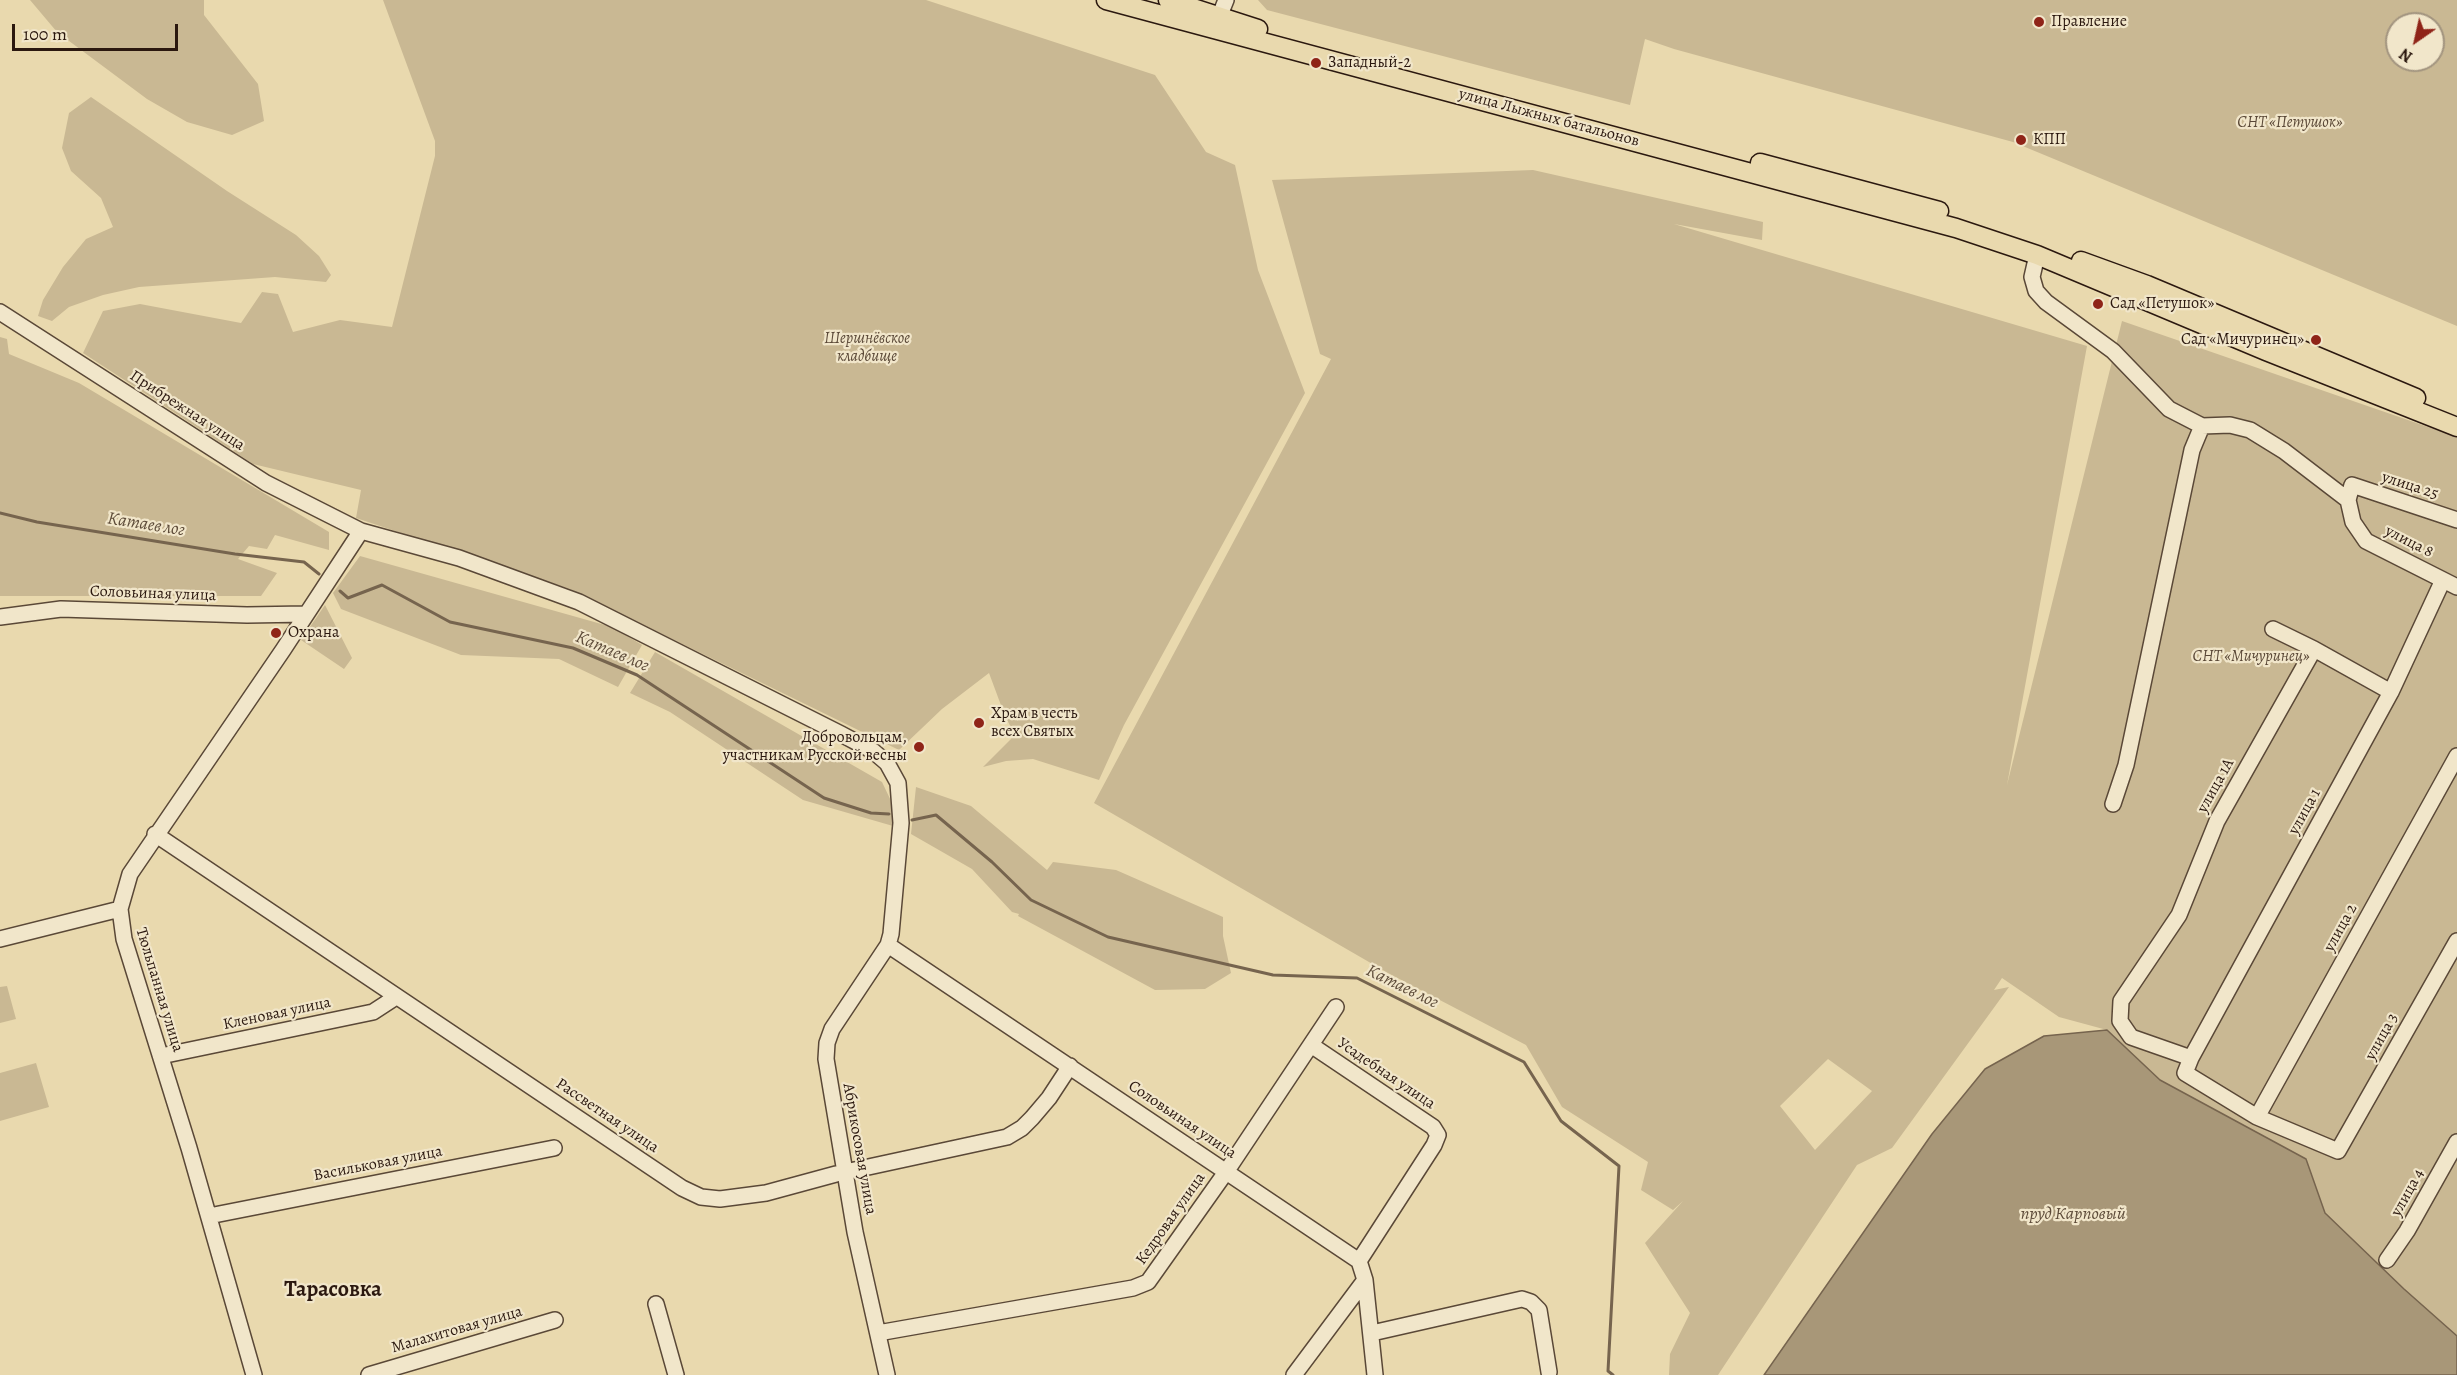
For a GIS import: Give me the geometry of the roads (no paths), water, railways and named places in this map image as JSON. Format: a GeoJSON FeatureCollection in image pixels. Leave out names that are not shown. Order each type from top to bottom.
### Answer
{"type":"FeatureCollection","features":[{"type":"Feature","properties":{"kind":"main road","name":"улица Лыжных батальонов"},"geometry":{"type":"LineString","coordinates":[[1106,0],[1220,15]]}},
{"type":"Feature","properties":{"kind":"main road","name":"улица Лыжных батальонов"},"geometry":{"type":"LineString","coordinates":[[1168,0],[1220,15],[1274,35],[1903,200],[1994,234]]}},
{"type":"Feature","properties":{"kind":"main road"},"geometry":{"type":"LineString","coordinates":[[1994,234],[2037,255],[2457,427]]}},
{"type":"Feature","properties":{"kind":"main road"},"geometry":{"type":"LineString","coordinates":[[1994,234],[2147,285],[2457,414]]}},
{"type":"Feature","properties":{"kind":"street"},"geometry":{"type":"LineString","coordinates":[[2037,255],[2032,277],[2036,291],[2046,302],[2113,351],[2169,409],[2202,426],[2230,425],[2250,430],[2350,493]]}},
{"type":"Feature","properties":{"kind":"street","name":"Прибрежная улица"},"geometry":{"type":"LineString","coordinates":[[0,312],[266,483],[361,531],[477,564],[579,602],[748,685],[873,751],[893,772],[898,783],[900,802],[896,888],[888,945]]}},
{"type":"Feature","properties":{"kind":"street"},"geometry":{"type":"LineString","coordinates":[[2113,804],[2126,765],[2192,450],[2202,426]]}},
{"type":"Feature","properties":{"kind":"street","name":"улица 25"},"geometry":{"type":"LineString","coordinates":[[2350,493],[2457,520]]}},
{"type":"Feature","properties":{"kind":"street","name":"улица 8"},"geometry":{"type":"LineString","coordinates":[[2350,493],[2353,522],[2367,541],[2450,583]]}},
{"type":"Feature","properties":{"kind":"street","name":"Тюльпанная улица"},"geometry":{"type":"LineString","coordinates":[[255,1375],[124,939],[120,909],[130,874],[155,834],[361,531]]}},
{"type":"Feature","properties":{"kind":"street","name":"улица 1"},"geometry":{"type":"LineString","coordinates":[[2191,1058],[2450,583]]}},
{"type":"Feature","properties":{"kind":"street","name":"Соловьиная улица"},"geometry":{"type":"LineString","coordinates":[[0,617],[62,609],[247,615],[306,614]]}},
{"type":"Feature","properties":{"kind":"street"},"geometry":{"type":"LineString","coordinates":[[2273,629],[2391,692]]}},
{"type":"Feature","properties":{"kind":"street","name":"улица 1А"},"geometry":{"type":"LineString","coordinates":[[2191,1058],[2131,1036],[2120,1021],[2121,1001],[2179,915],[2217,821],[2314,649]]}},
{"type":"Feature","properties":{"kind":"street","name":"улица 2"},"geometry":{"type":"LineString","coordinates":[[2257,1118],[2457,756]]}},
{"type":"Feature","properties":{"kind":"street","name":"Рассветная улица"},"geometry":{"type":"LineString","coordinates":[[155,834],[682,1188],[701,1197],[720,1200],[745,1197],[844,1172],[1015,1134],[1049,1098],[1070,1066]]}},
{"type":"Feature","properties":{"kind":"street"},"geometry":{"type":"LineString","coordinates":[[0,939],[120,909]]}},
{"type":"Feature","properties":{"kind":"street","name":"улица 3"},"geometry":{"type":"LineString","coordinates":[[2257,1118],[2338,1151],[2457,941]]}},
{"type":"Feature","properties":{"kind":"street","name":"Соловьиная улица"},"geometry":{"type":"LineString","coordinates":[[888,945],[1359,1260]]}},
{"type":"Feature","properties":{"kind":"street","name":"Абрикосовая улица"},"geometry":{"type":"LineString","coordinates":[[886,1375],[855,1232],[826,1059],[827,1043],[832,1029],[888,945]]}},
{"type":"Feature","properties":{"kind":"street","name":"Кленовая улица"},"geometry":{"type":"LineString","coordinates":[[161,1056],[373,1012],[396,997]]}},
{"type":"Feature","properties":{"kind":"street","name":"Кедровая улица"},"geometry":{"type":"LineString","coordinates":[[878,1333],[1139,1287],[1148,1282],[1226,1172],[1336,1007]]}},
{"type":"Feature","properties":{"kind":"street","name":"Усадебная улица"},"geometry":{"type":"LineString","coordinates":[[1311,1045],[1432,1127],[1438,1135],[1434,1145],[1359,1260]]}},
{"type":"Feature","properties":{"kind":"street"},"geometry":{"type":"LineString","coordinates":[[2191,1058],[2185,1073],[2257,1118]]}},
{"type":"Feature","properties":{"kind":"street","name":"улица 4"},"geometry":{"type":"LineString","coordinates":[[2387,1260],[2407,1232],[2457,1142]]}},
{"type":"Feature","properties":{"kind":"street","name":"Васильковая улица"},"geometry":{"type":"LineString","coordinates":[[209,1216],[554,1148]]}},
{"type":"Feature","properties":{"kind":"street"},"geometry":{"type":"LineString","coordinates":[[1359,1260],[1365,1280],[1375,1375]]}},
{"type":"Feature","properties":{"kind":"street"},"geometry":{"type":"LineString","coordinates":[[1294,1375],[1365,1280]]}},
{"type":"Feature","properties":{"kind":"street"},"geometry":{"type":"LineString","coordinates":[[1372,1333],[1513,1300],[1528,1300],[1539,1310],[1549,1372]]}},
{"type":"Feature","properties":{"kind":"street"},"geometry":{"type":"LineString","coordinates":[[656,1304],[676,1375]]}},
{"type":"Feature","properties":{"kind":"street","name":"Малахитовая улица"},"geometry":{"type":"LineString","coordinates":[[369,1375],[555,1320]]}},
{"type":"Feature","properties":{"kind":"water","name":"пруд Карповый"},"geometry":{"type":"Polygon","coordinates":[[[2107,1030],[2160,1080],[2306,1159],[2325,1213],[2457,1336],[2457,1375],[1764,1375],[1932,1134],[1985,1069],[2044,1036],[2107,1030]]]}},
{"type":"Feature","properties":{"kind":"waterway","name":"Катаев лог"},"geometry":{"type":"LineString","coordinates":[[0,513],[37,522],[235,554],[304,562],[319,574]]}},
{"type":"Feature","properties":{"kind":"waterway","name":"Катаев лог"},"geometry":{"type":"LineString","coordinates":[[340,591],[348,598],[382,585],[450,622],[573,648],[637,675],[824,798],[871,813],[889,814]]}},
{"type":"Feature","properties":{"kind":"waterway","name":"Катаев лог"},"geometry":{"type":"LineString","coordinates":[[912,820],[936,815],[992,862],[1031,900],[1108,937],[1273,975],[1357,978],[1524,1062],[1561,1121],[1619,1166],[1608,1371],[1613,1375]]}},
{"type":"Feature","properties":{"kind":"place","name":"Правление"},"geometry":{"type":"Point","coordinates":[2039,22]}},
{"type":"Feature","properties":{"kind":"place","name":"Западный-2"},"geometry":{"type":"Point","coordinates":[1316,63]}},
{"type":"Feature","properties":{"kind":"place","name":"КПП"},"geometry":{"type":"Point","coordinates":[2021,140]}},
{"type":"Feature","properties":{"kind":"place","name":"Сад «Петушок»"},"geometry":{"type":"Point","coordinates":[2098,304]}},
{"type":"Feature","properties":{"kind":"place","name":"Сад «Мичуринец»"},"geometry":{"type":"Point","coordinates":[2316,340]}},
{"type":"Feature","properties":{"kind":"place","name":"Охрана"},"geometry":{"type":"Point","coordinates":[276,633]}},
{"type":"Feature","properties":{"kind":"place","name":"Храм в честь всех Святых"},"geometry":{"type":"Point","coordinates":[979,723]}},
{"type":"Feature","properties":{"kind":"place","name":"Добровольцам, участникам Русской весны"},"geometry":{"type":"Point","coordinates":[919,747]}},
{"type":"Feature","properties":{"kind":"district","name":"Тарасовка"},"geometry":{"type":"Point","coordinates":[333,1291]}},
{"type":"Feature","properties":{"kind":"park label","name":"СНТ «Петушок»"},"geometry":{"type":"Point","coordinates":[2290,123]}},
{"type":"Feature","properties":{"kind":"park label","name":"Шершнёвское кладбище"},"geometry":{"type":"Point","coordinates":[867,348]}},
{"type":"Feature","properties":{"kind":"park label","name":"СНТ «Мичуринец»"},"geometry":{"type":"Point","coordinates":[2251,657]}}]}
